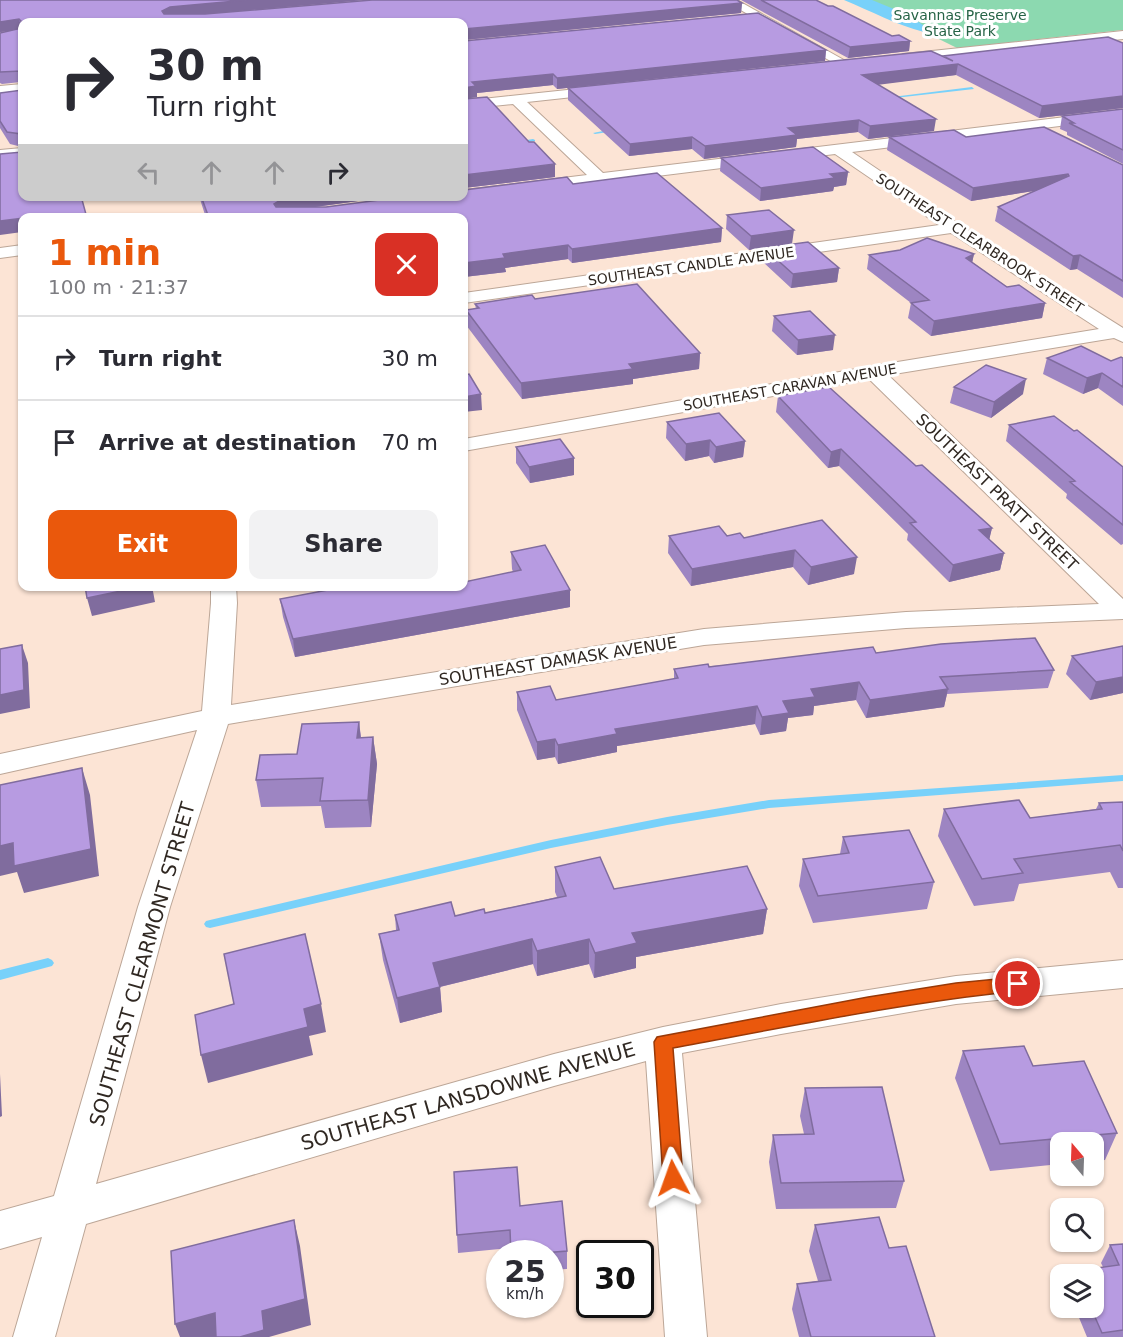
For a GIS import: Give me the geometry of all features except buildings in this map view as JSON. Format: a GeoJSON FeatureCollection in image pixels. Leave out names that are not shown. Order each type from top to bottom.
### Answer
{"type":"FeatureCollection","features":[{"type":"Feature","properties":{"kind":"street"},"geometry":{"type":"LineString","coordinates":[[729,0],[850,64],[821,67]]}},
{"type":"Feature","properties":{"kind":"street"},"geometry":{"type":"LineString","coordinates":[[737,20],[760,17]]}},
{"type":"Feature","properties":{"kind":"street"},"geometry":{"type":"LineString","coordinates":[[891,60],[1123,35]]}},
{"type":"Feature","properties":{"kind":"street"},"geometry":{"type":"LineString","coordinates":[[0,90],[18,88]]}},
{"type":"Feature","properties":{"kind":"street"},"geometry":{"type":"LineString","coordinates":[[468,105],[623,88]]}},
{"type":"Feature","properties":{"kind":"street"},"geometry":{"type":"LineString","coordinates":[[518,100],[600,178]]}},
{"type":"Feature","properties":{"kind":"street"},"geometry":{"type":"LineString","coordinates":[[468,194],[1123,114]]}},
{"type":"Feature","properties":{"kind":"street"},"geometry":{"type":"LineString","coordinates":[[1032,126],[1053,136]]}},
{"type":"Feature","properties":{"kind":"street","name":"SOUTHEAST CLEARBROOK STREET"},"geometry":{"type":"LineString","coordinates":[[838,149],[954,228],[1120,334]]}},
{"type":"Feature","properties":{"kind":"street"},"geometry":{"type":"LineString","coordinates":[[0,154],[18,152]]}},
{"type":"Feature","properties":{"kind":"street","name":"SOUTHEAST CANDLE AVENUE"},"geometry":{"type":"LineString","coordinates":[[468,297],[954,228]]}},
{"type":"Feature","properties":{"kind":"street"},"geometry":{"type":"LineString","coordinates":[[0,253],[18,251]]}},
{"type":"Feature","properties":{"kind":"street","name":"SOUTHEAST CARAVAN AVENUE"},"geometry":{"type":"LineString","coordinates":[[468,444],[873,372],[1120,334]]}},
{"type":"Feature","properties":{"kind":"street","name":"SOUTHEAST PRATT STREET"},"geometry":{"type":"LineString","coordinates":[[873,372],[1122,611]]}},
{"type":"Feature","properties":{"kind":"street","name":"SOUTHEAST CLEARMONT STREET"},"geometry":{"type":"LineString","coordinates":[[34,1337],[154,907],[216,717],[223,591]]}},
{"type":"Feature","properties":{"kind":"street","name":"SOUTHEAST DAMASK AVENUE"},"geometry":{"type":"LineString","coordinates":[[0,764],[216,717],[704,637],[906,621],[1122,611]]}},
{"type":"Feature","properties":{"kind":"street","name":"SOUTHEAST LANSDOWNE AVENUE"},"geometry":{"type":"LineString","coordinates":[[0,1230],[554,1070],[663,1042],[781,1019],[956,990],[1123,974]]}},
{"type":"Feature","properties":{"kind":"street"},"geometry":{"type":"LineString","coordinates":[[663,1042],[686,1337]]}},
{"type":"Feature","properties":{"kind":"green space","name":"Savannas Preserve State Park"},"geometry":{"type":"Polygon","coordinates":[[[860,0],[1123,0],[1123,30],[957,48],[860,0]]]}},
{"type":"Feature","properties":{"kind":"water"},"geometry":{"type":"Polygon","coordinates":[[[844,0],[872,0],[906,14],[923,25],[924,32],[894,22],[844,0]]]}},
{"type":"Feature","properties":{"kind":"waterway"},"geometry":{"type":"LineString","coordinates":[[886,98],[972,88]]}},
{"type":"Feature","properties":{"kind":"waterway"},"geometry":{"type":"LineString","coordinates":[[595,133],[613,130]]}},
{"type":"Feature","properties":{"kind":"waterway"},"geometry":{"type":"LineString","coordinates":[[517,142],[533,140]]}},
{"type":"Feature","properties":{"kind":"waterway"},"geometry":{"type":"LineString","coordinates":[[210,924],[551,844],[769,804],[1123,778]]}},
{"type":"Feature","properties":{"kind":"waterway"},"geometry":{"type":"LineString","coordinates":[[0,975],[48,963]]}},
{"type":"Feature","properties":{"kind":"route"},"geometry":{"type":"LineString","coordinates":[[673,1178],[663,1042],[781,1019],[956,990],[1018,984]]}}]}
